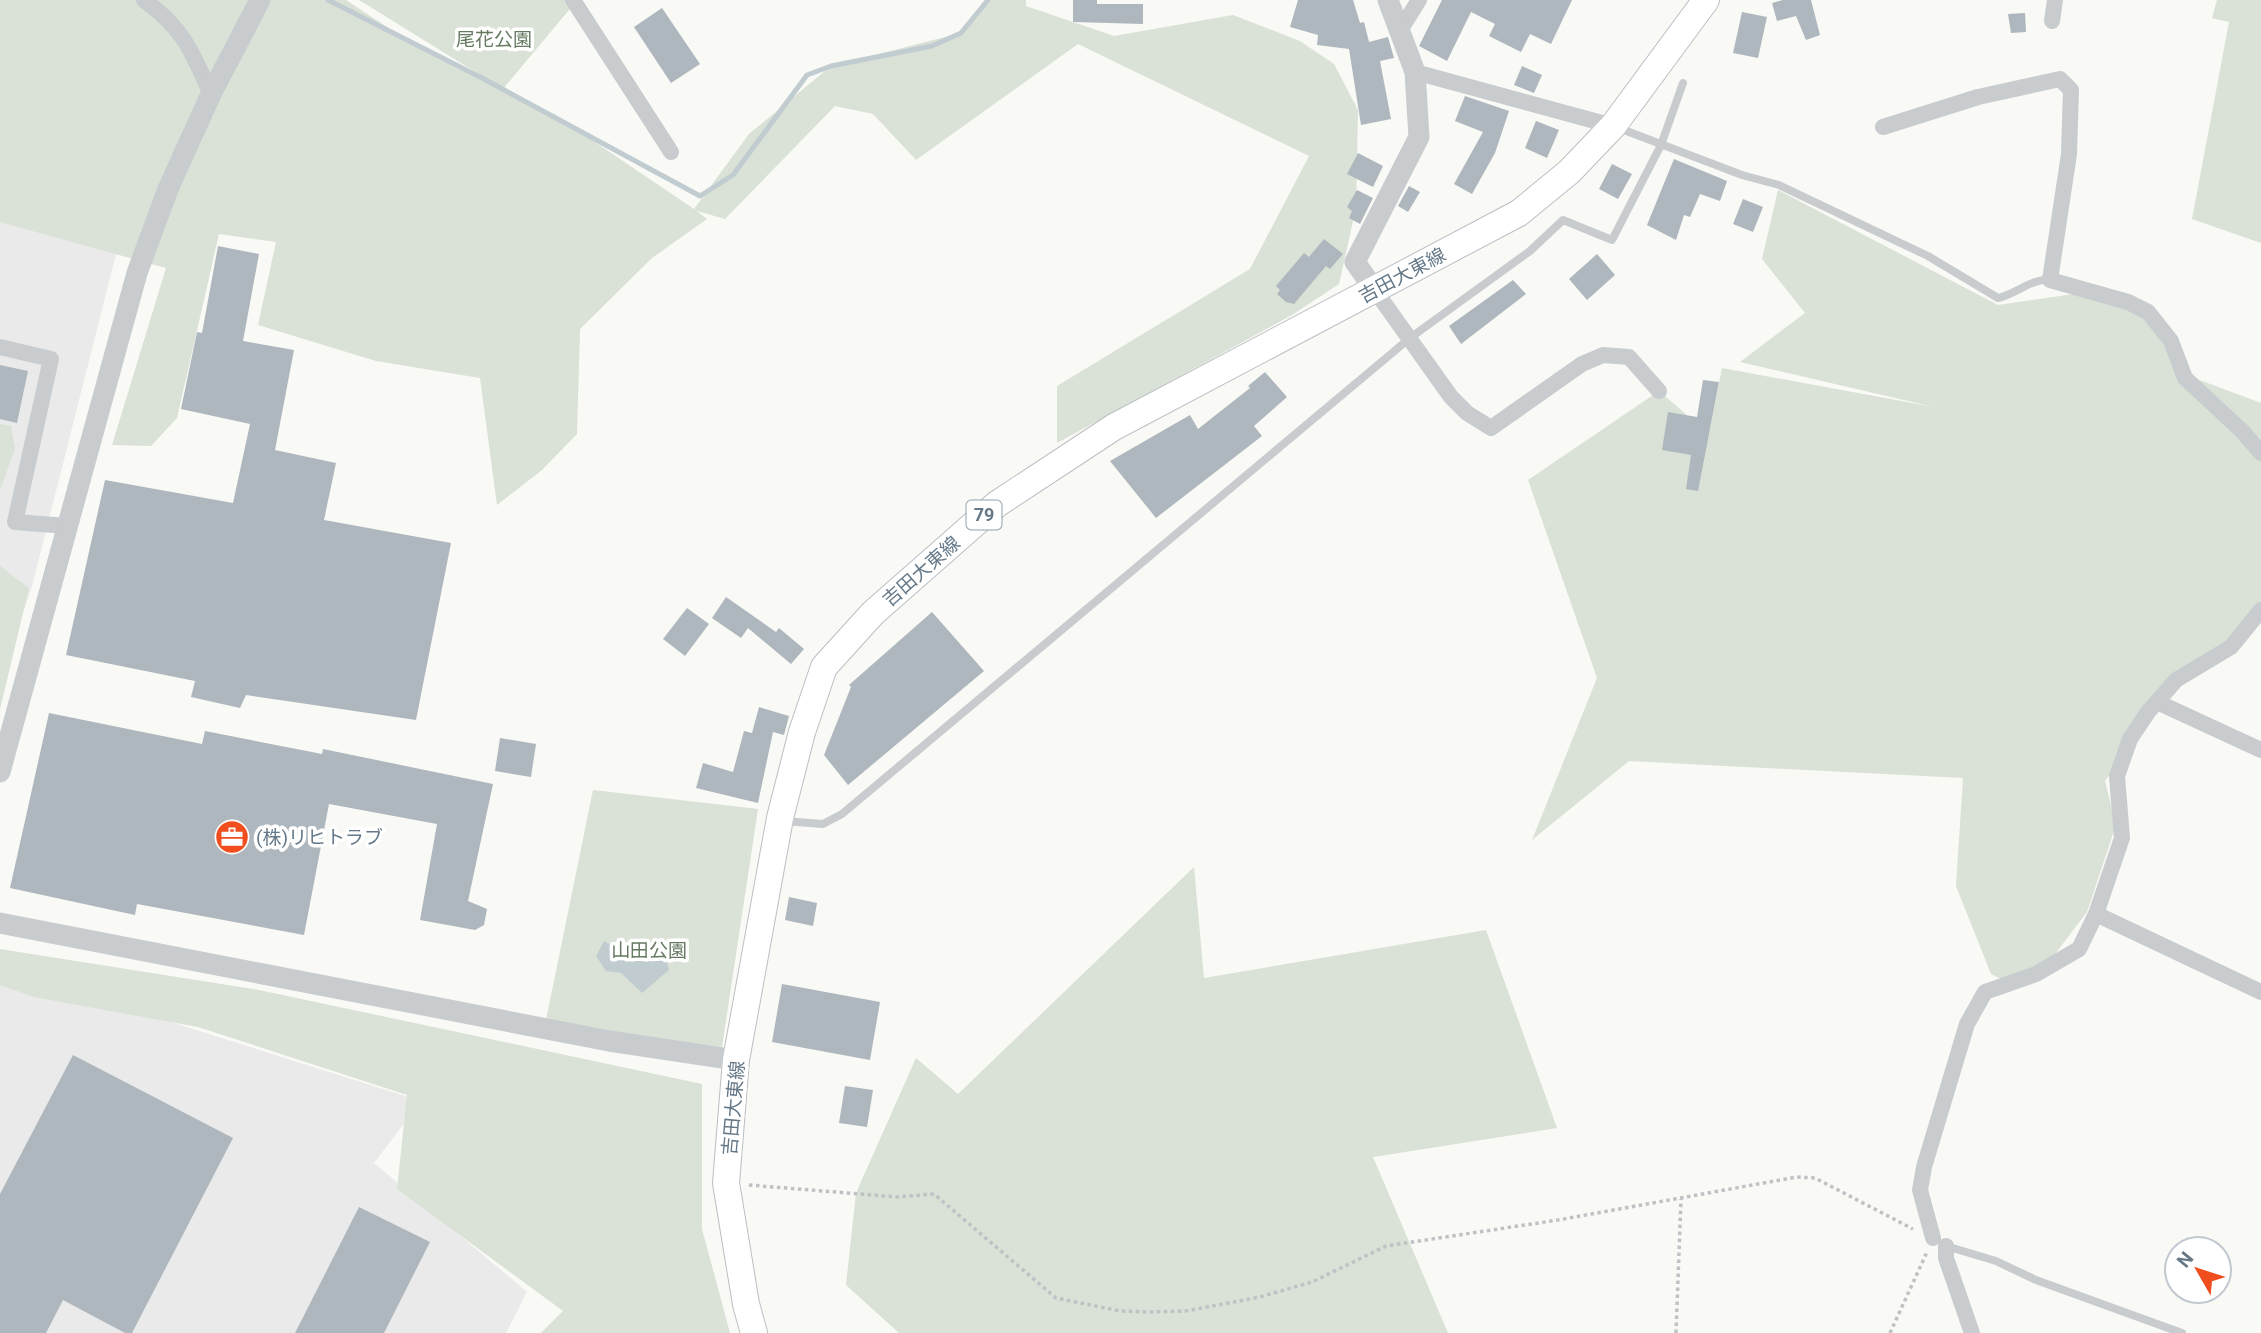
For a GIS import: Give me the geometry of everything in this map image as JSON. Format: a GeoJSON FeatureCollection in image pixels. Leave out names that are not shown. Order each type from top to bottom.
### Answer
{"type":"FeatureCollection","features":[{"type":"Feature","properties":{"kind":"main road","name":"吉田大東線"},"geometry":{"type":"LineString","coordinates":[[754,1333],[746,1304],[726,1183],[736,1060],[780,821],[802,732],[824,667],[883,604],[997,504],[1114,427],[1519,213],[1569,172],[1613,126],[1706,0]]}},
{"type":"Feature","properties":{"kind":"street"},"geometry":{"type":"LineString","coordinates":[[144,0],[163,14],[185,38],[211,94]]}},
{"type":"Feature","properties":{"kind":"street"},"geometry":{"type":"LineString","coordinates":[[0,772],[136,273],[168,189],[211,94],[260,0]]}},
{"type":"Feature","properties":{"kind":"street"},"geometry":{"type":"LineString","coordinates":[[573,0],[671,152]]}},
{"type":"Feature","properties":{"kind":"street"},"geometry":{"type":"LineString","coordinates":[[1388,0],[1415,72],[1419,137],[1355,262],[1451,397],[1491,428],[1582,364],[1603,355],[1629,357],[1659,391]]}},
{"type":"Feature","properties":{"kind":"street"},"geometry":{"type":"LineString","coordinates":[[1399,32],[1419,0]]}},
{"type":"Feature","properties":{"kind":"street"},"geometry":{"type":"LineString","coordinates":[[2052,21],[2055,0]]}},
{"type":"Feature","properties":{"kind":"street"},"geometry":{"type":"LineString","coordinates":[[1415,72],[1613,126]]}},
{"type":"Feature","properties":{"kind":"street"},"geometry":{"type":"LineString","coordinates":[[1883,127],[1978,97],[2060,79],[2071,90],[2069,154],[2050,280],[2128,302],[2148,312],[2171,341],[2185,378],[2242,431],[2261,453]]}},
{"type":"Feature","properties":{"kind":"street"},"geometry":{"type":"LineString","coordinates":[[0,348],[51,359],[16,522],[67,526]]}},
{"type":"Feature","properties":{"kind":"street"},"geometry":{"type":"LineString","coordinates":[[1972,1333],[1920,1190],[1967,1024],[1985,992],[2036,974],[2079,949],[2096,914],[2123,831],[2117,776],[2130,738],[2176,680],[2231,647],[2261,610]]}},
{"type":"Feature","properties":{"kind":"street"},"geometry":{"type":"LineString","coordinates":[[2157,702],[2261,750]]}},
{"type":"Feature","properties":{"kind":"street"},"geometry":{"type":"LineString","coordinates":[[2096,914],[2261,992]]}},
{"type":"Feature","properties":{"kind":"street"},"geometry":{"type":"LineString","coordinates":[[0,923],[569,1033],[736,1060]]}},
{"type":"Feature","properties":{"kind":"lane"},"geometry":{"type":"LineString","coordinates":[[780,821],[823,824],[842,814],[1410,338],[1530,251],[1563,220],[1612,240],[1661,145],[1683,83]]}},
{"type":"Feature","properties":{"kind":"lane"},"geometry":{"type":"LineString","coordinates":[[1613,126],[1742,176],[1779,185],[1928,256],[1998,298],[2013,295],[2041,279],[2050,280]]}},
{"type":"Feature","properties":{"kind":"lane"},"geometry":{"type":"LineString","coordinates":[[1940,1242],[2182,1333]]}},
{"type":"Feature","properties":{"kind":"path"},"geometry":{"type":"LineString","coordinates":[[726,1183],[897,1197],[934,1194],[1056,1298],[1120,1311],[1152,1312],[1186,1311],[1260,1297],[1312,1282],[1386,1245],[1681,1199],[1797,1177],[1815,1178],[1890,1219],[1940,1242],[1891,1333]]}},
{"type":"Feature","properties":{"kind":"path"},"geometry":{"type":"LineString","coordinates":[[1676,1333],[1681,1199]]}},
{"type":"Feature","properties":{"kind":"shaded area"},"geometry":{"type":"Polygon","coordinates":[[[0,48],[157,92],[32,586],[0,680],[0,48]]]}},
{"type":"Feature","properties":{"kind":"shaded area"},"geometry":{"type":"Polygon","coordinates":[[[604,941],[627,954],[665,955],[669,970],[642,993],[621,973],[606,971],[596,956],[604,941]]]}},
{"type":"Feature","properties":{"kind":"shaded area"},"geometry":{"type":"Polygon","coordinates":[[[0,968],[421,1101],[374,1163],[527,1292],[506,1333],[0,1333],[0,968]]]}},
{"type":"Feature","properties":{"kind":"green space"},"geometry":{"type":"Polygon","coordinates":[[[0,0],[346,0],[405,39],[574,128],[694,209],[749,134],[831,66],[961,33],[986,0],[1026,0],[1026,6],[1114,36],[1233,15],[1300,41],[1334,64],[1358,110],[1356,208],[1339,284],[1292,315],[1057,443],[1057,386],[1250,269],[1309,156],[1078,44],[916,160],[873,114],[835,106],[725,219],[697,211],[707,219],[652,258],[580,329],[577,434],[542,470],[497,505],[480,378],[376,361],[258,325],[276,242],[219,234],[177,418],[151,446],[112,445],[166,268],[0,222],[0,0]]]}},
{"type":"Feature","properties":{"kind":"green space","name":"尾花公園"},"geometry":{"type":"Polygon","coordinates":[[[359,0],[571,0],[574,4],[503,89],[359,0]]]}},
{"type":"Feature","properties":{"kind":"green space"},"geometry":{"type":"Polygon","coordinates":[[[2217,0],[2261,0],[2261,243],[2192,219],[2229,22],[2212,18],[2217,0]]]}},
{"type":"Feature","properties":{"kind":"green space"},"geometry":{"type":"Polygon","coordinates":[[[1778,190],[1998,305],[2074,294],[2129,307],[2155,327],[2186,375],[2261,403],[2261,607],[2231,647],[2176,680],[2105,781],[2116,825],[2087,912],[2052,958],[2005,981],[1991,974],[1956,886],[1963,778],[1629,761],[1532,840],[1597,678],[1528,480],[1659,391],[1709,434],[1722,368],[1934,407],[1740,362],[1805,313],[1762,259],[1778,190]]]}},
{"type":"Feature","properties":{"kind":"green space"},"geometry":{"type":"Polygon","coordinates":[[[0,424],[11,426],[15,449],[0,490],[0,424]]]}},
{"type":"Feature","properties":{"kind":"green space"},"geometry":{"type":"Polygon","coordinates":[[[0,566],[29,588],[0,709],[0,566]]]}},
{"type":"Feature","properties":{"kind":"green space","name":"山田公園"},"geometry":{"type":"Polygon","coordinates":[[[593,790],[758,809],[722,1047],[545,1025],[593,790]]]}},
{"type":"Feature","properties":{"kind":"green space"},"geometry":{"type":"Polygon","coordinates":[[[1194,867],[1204,978],[1486,930],[1557,1128],[1373,1157],[1448,1333],[899,1333],[846,1285],[856,1193],[916,1058],[958,1094],[1194,867]]]}},
{"type":"Feature","properties":{"kind":"green space"},"geometry":{"type":"Polygon","coordinates":[[[0,949],[259,990],[702,1084],[702,1229],[730,1333],[541,1333],[563,1311],[397,1189],[407,1095],[198,1027],[34,997],[0,985],[0,949]]]}},
{"type":"Feature","properties":{"kind":"building"},"geometry":{"type":"Polygon","coordinates":[[[1073,0],[1097,0],[1097,4],[1143,4],[1143,24],[1073,22],[1073,0]]]}},
{"type":"Feature","properties":{"kind":"building"},"geometry":{"type":"Polygon","coordinates":[[[1298,0],[1353,0],[1360,23],[1364,22],[1369,42],[1388,37],[1394,58],[1380,61],[1391,119],[1361,125],[1349,49],[1317,45],[1318,35],[1290,27],[1298,0]]]}},
{"type":"Feature","properties":{"kind":"building"},"geometry":{"type":"Polygon","coordinates":[[[1442,0],[1572,0],[1551,44],[1530,34],[1521,52],[1489,36],[1495,24],[1471,12],[1447,61],[1419,46],[1442,0]]]}},
{"type":"Feature","properties":{"kind":"building"},"geometry":{"type":"Polygon","coordinates":[[[1783,0],[1811,0],[1820,35],[1806,40],[1796,16],[1777,21],[1772,3],[1783,0]]]}},
{"type":"Feature","properties":{"kind":"building"},"geometry":{"type":"Polygon","coordinates":[[[662,8],[700,64],[671,83],[634,27],[662,8]]]}},
{"type":"Feature","properties":{"kind":"building"},"geometry":{"type":"Polygon","coordinates":[[[1742,12],[1767,17],[1758,58],[1733,53],[1742,12]]]}},
{"type":"Feature","properties":{"kind":"building"},"geometry":{"type":"Polygon","coordinates":[[[2025,13],[2026,32],[2011,33],[2008,14],[2025,13]]]}},
{"type":"Feature","properties":{"kind":"building"},"geometry":{"type":"Polygon","coordinates":[[[1522,66],[1542,75],[1534,93],[1514,85],[1522,66]]]}},
{"type":"Feature","properties":{"kind":"building"},"geometry":{"type":"Polygon","coordinates":[[[1465,96],[1509,111],[1495,153],[1472,194],[1454,184],[1483,132],[1455,121],[1465,96]]]}},
{"type":"Feature","properties":{"kind":"building"},"geometry":{"type":"Polygon","coordinates":[[[1536,121],[1559,130],[1547,158],[1525,148],[1536,121]]]}},
{"type":"Feature","properties":{"kind":"building"},"geometry":{"type":"Polygon","coordinates":[[[1358,153],[1383,166],[1373,187],[1347,174],[1358,153]]]}},
{"type":"Feature","properties":{"kind":"building"},"geometry":{"type":"Polygon","coordinates":[[[1674,159],[1727,181],[1720,201],[1700,194],[1690,217],[1684,215],[1676,240],[1647,225],[1674,159]]]}},
{"type":"Feature","properties":{"kind":"building"},"geometry":{"type":"Polygon","coordinates":[[[1612,164],[1632,174],[1618,199],[1599,189],[1612,164]]]}},
{"type":"Feature","properties":{"kind":"building"},"geometry":{"type":"Polygon","coordinates":[[[1409,186],[1420,192],[1408,212],[1398,206],[1409,186]]]}},
{"type":"Feature","properties":{"kind":"building"},"geometry":{"type":"Polygon","coordinates":[[[1357,190],[1373,198],[1360,224],[1349,218],[1352,211],[1347,207],[1357,190]]]}},
{"type":"Feature","properties":{"kind":"building"},"geometry":{"type":"Polygon","coordinates":[[[1743,199],[1763,207],[1753,232],[1733,224],[1743,199]]]}},
{"type":"Feature","properties":{"kind":"building"},"geometry":{"type":"Polygon","coordinates":[[[1324,239],[1343,254],[1330,269],[1326,266],[1294,304],[1286,302],[1277,294],[1280,290],[1276,286],[1304,253],[1309,257],[1324,239]]]}},
{"type":"Feature","properties":{"kind":"building"},"geometry":{"type":"Polygon","coordinates":[[[218,246],[259,254],[243,341],[294,350],[275,450],[336,463],[324,520],[451,543],[416,720],[246,695],[240,708],[191,697],[195,681],[66,655],[105,480],[233,503],[250,424],[181,409],[197,332],[202,333],[218,246]]]}},
{"type":"Feature","properties":{"kind":"building"},"geometry":{"type":"Polygon","coordinates":[[[1597,254],[1615,275],[1587,300],[1569,279],[1597,254]]]}},
{"type":"Feature","properties":{"kind":"building"},"geometry":{"type":"Polygon","coordinates":[[[1513,280],[1526,294],[1461,344],[1449,326],[1513,280]]]}},
{"type":"Feature","properties":{"kind":"building"},"geometry":{"type":"Polygon","coordinates":[[[0,365],[28,371],[17,423],[0,419],[0,365]]]}},
{"type":"Feature","properties":{"kind":"building"},"geometry":{"type":"Polygon","coordinates":[[[1265,372],[1287,397],[1254,426],[1262,436],[1156,518],[1110,461],[1190,415],[1198,429],[1250,388],[1248,386],[1265,372]]]}},
{"type":"Feature","properties":{"kind":"building"},"geometry":{"type":"Polygon","coordinates":[[[1703,380],[1719,382],[1698,491],[1686,489],[1691,455],[1662,450],[1668,412],[1697,417],[1703,380]]]}},
{"type":"Feature","properties":{"kind":"building"},"geometry":{"type":"Polygon","coordinates":[[[726,597],[776,632],[779,628],[804,649],[791,664],[748,628],[741,638],[712,618],[726,597]]]}},
{"type":"Feature","properties":{"kind":"building"},"geometry":{"type":"Polygon","coordinates":[[[687,608],[709,624],[685,656],[663,639],[687,608]]]}},
{"type":"Feature","properties":{"kind":"building"},"geometry":{"type":"Polygon","coordinates":[[[932,612],[984,671],[848,785],[824,755],[851,687],[849,685],[932,612]]]}},
{"type":"Feature","properties":{"kind":"building"},"geometry":{"type":"Polygon","coordinates":[[[759,707],[789,716],[784,735],[773,732],[758,803],[696,788],[703,763],[733,772],[744,731],[752,733],[759,707]]]}},
{"type":"Feature","properties":{"kind":"building"},"geometry":{"type":"Polygon","coordinates":[[[49,713],[202,744],[205,731],[322,754],[323,749],[493,784],[468,901],[487,909],[484,925],[475,930],[420,920],[437,824],[329,804],[304,935],[137,904],[135,915],[10,888],[49,713]]]}},
{"type":"Feature","properties":{"kind":"building"},"geometry":{"type":"Polygon","coordinates":[[[500,738],[536,744],[531,777],[495,771],[500,738]]]}},
{"type":"Feature","properties":{"kind":"building"},"geometry":{"type":"Polygon","coordinates":[[[789,897],[817,903],[813,926],[785,920],[789,897]]]}},
{"type":"Feature","properties":{"kind":"building"},"geometry":{"type":"Polygon","coordinates":[[[782,984],[880,1002],[870,1060],[772,1042],[782,984]]]}},
{"type":"Feature","properties":{"kind":"building"},"geometry":{"type":"Polygon","coordinates":[[[73,1055],[233,1138],[132,1333],[125,1333],[63,1300],[46,1333],[0,1333],[0,1194],[73,1055]]]}},
{"type":"Feature","properties":{"kind":"building"},"geometry":{"type":"Polygon","coordinates":[[[845,1086],[873,1090],[867,1127],[839,1123],[845,1086]]]}},
{"type":"Feature","properties":{"kind":"building"},"geometry":{"type":"Polygon","coordinates":[[[359,1207],[430,1242],[384,1333],[295,1333],[359,1207]]]}},
{"type":"Feature","properties":{"kind":"waterway"},"geometry":{"type":"LineString","coordinates":[[328,0],[482,78],[700,196],[733,175],[807,75],[831,66],[932,46],[961,33],[988,0]]}},
{"type":"Feature","properties":{"kind":"place","name":"(株)リヒトラブ"},"geometry":{"type":"Point","coordinates":[232,837]}}]}
